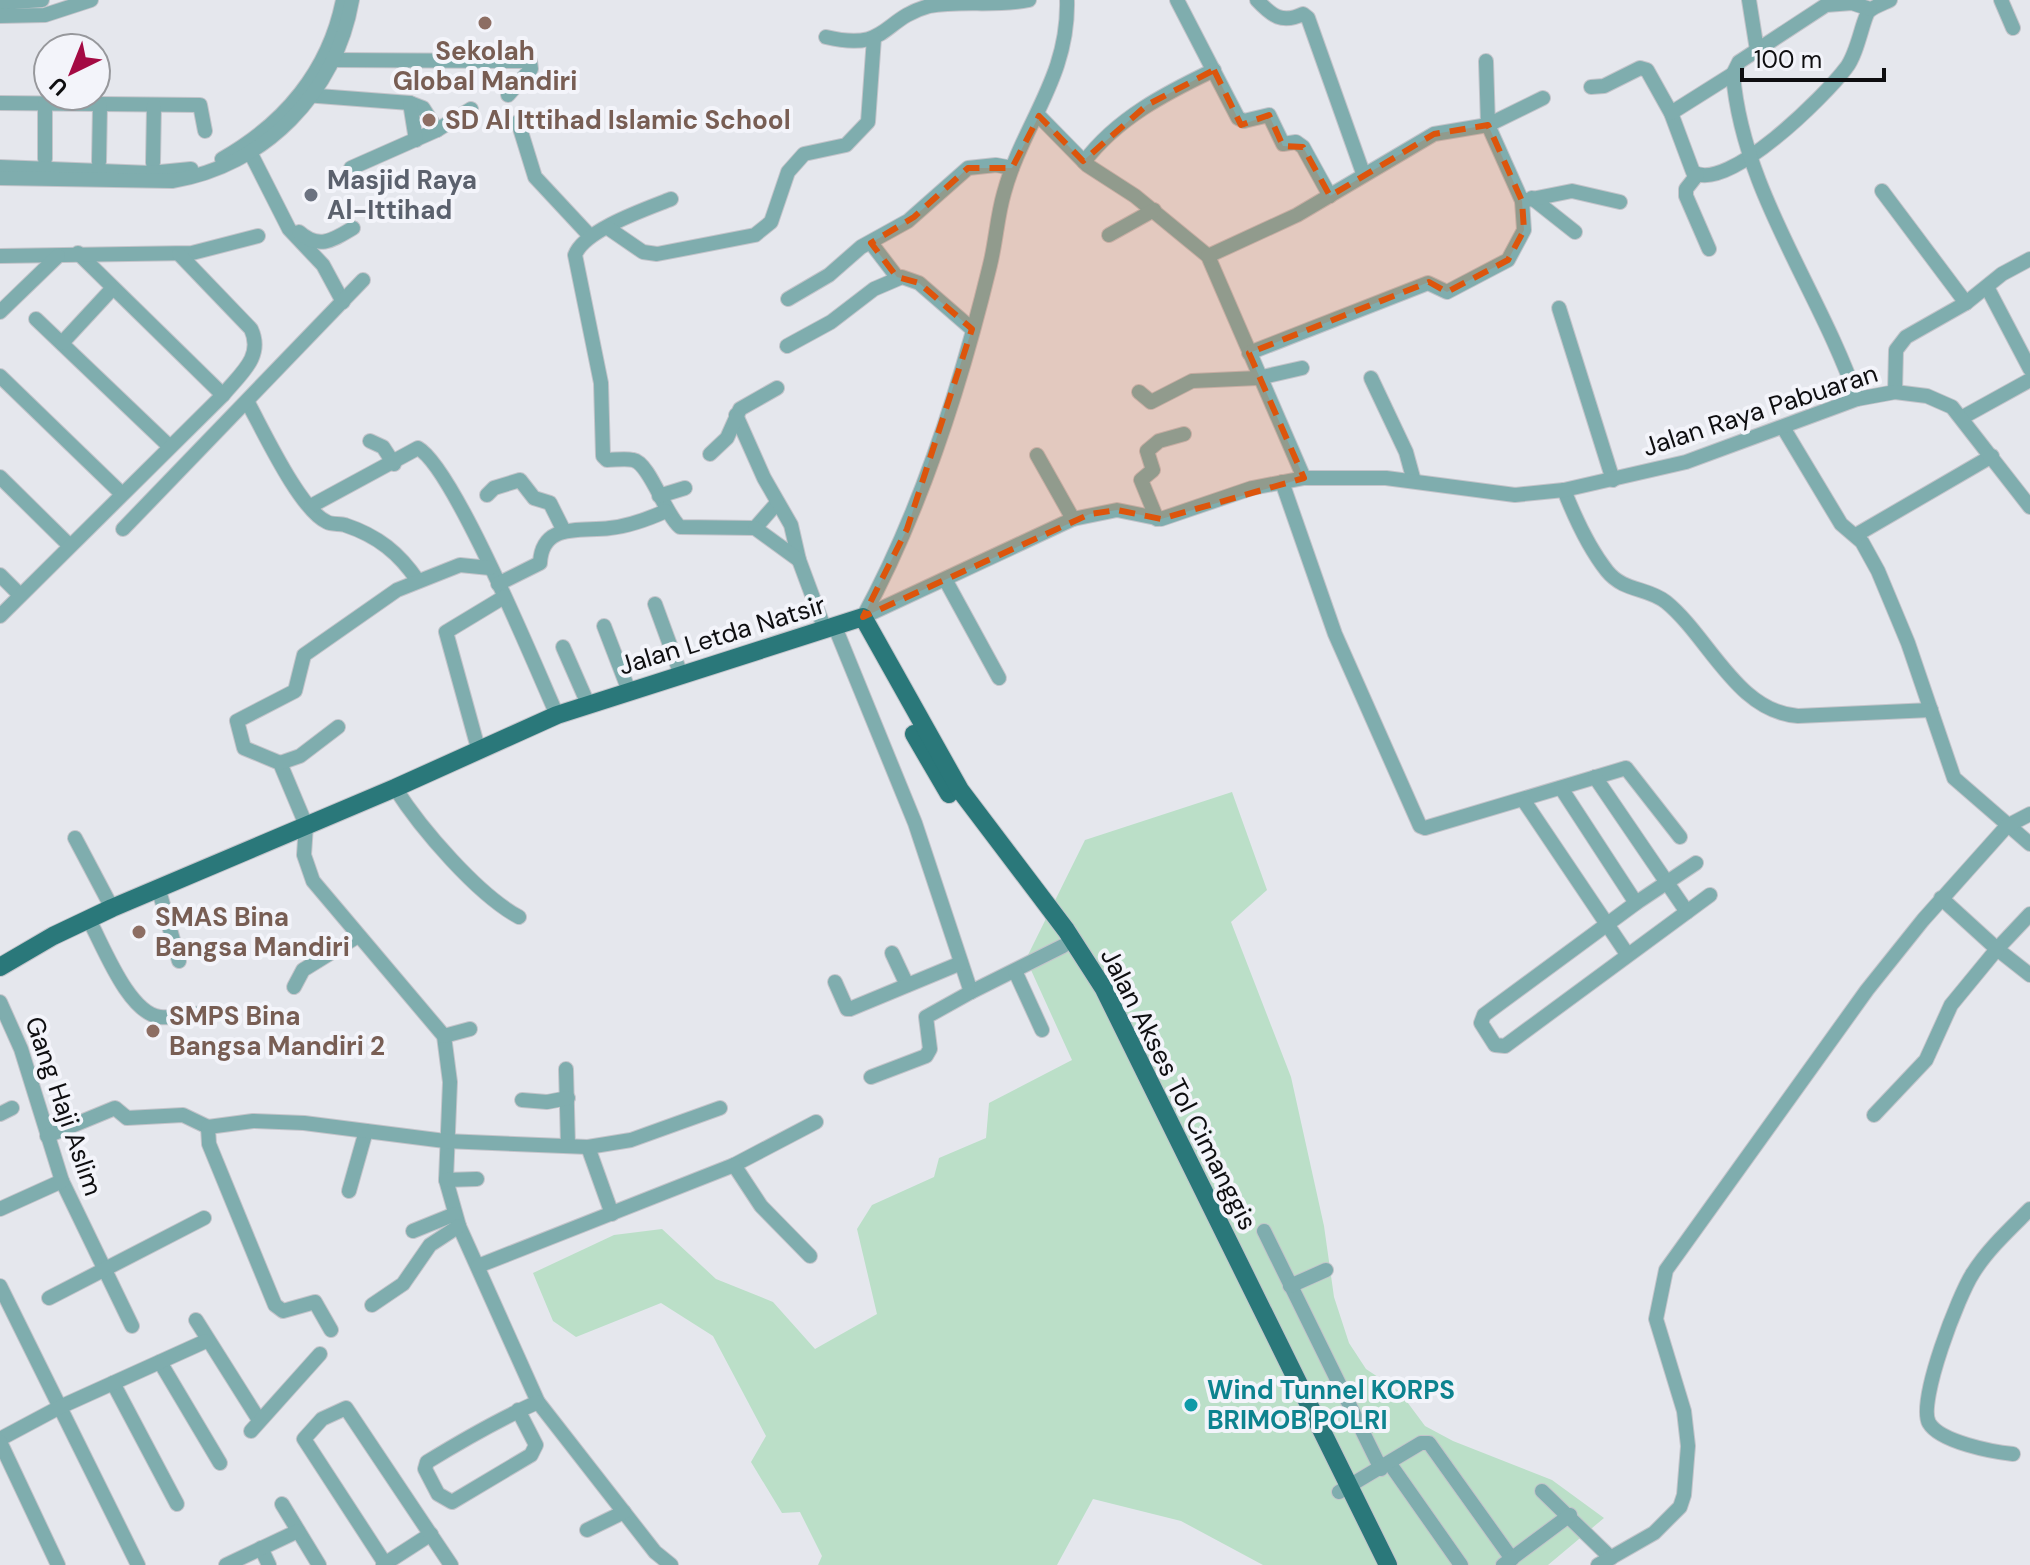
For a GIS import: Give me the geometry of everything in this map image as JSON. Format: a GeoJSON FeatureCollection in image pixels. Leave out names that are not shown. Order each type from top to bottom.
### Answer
{"type":"FeatureCollection","features":[{"type":"Feature","properties":{"kind":"main road","name":"Jalan Letda Natsir"},"geometry":{"type":"LineString","coordinates":[[0,967],[88,918],[395,788],[557,715],[843,624]]}},
{"type":"Feature","properties":{"kind":"main road"},"geometry":{"type":"LineString","coordinates":[[843,624],[978,837],[1063,946],[1096,997],[1344,1490],[1374,1565]]}},
{"type":"Feature","properties":{"kind":"main road","name":"Jalan Akses Tol Cimanggis"},"geometry":{"type":"LineString","coordinates":[[843,624],[960,790],[1066,930],[1104,989],[1344,1490],[1388,1565]]}},
{"type":"Feature","properties":{"kind":"street"},"geometry":{"type":"LineString","coordinates":[[0,3],[42,0]]}},
{"type":"Feature","properties":{"kind":"street"},"geometry":{"type":"LineString","coordinates":[[0,16],[45,15],[91,0]]}},
{"type":"Feature","properties":{"kind":"street"},"geometry":{"type":"LineString","coordinates":[[0,178],[172,181],[200,177],[254,152],[288,124],[306,95],[334,35],[343,0]]}},
{"type":"Feature","properties":{"kind":"street"},"geometry":{"type":"LineString","coordinates":[[0,167],[150,173],[194,169],[224,159],[267,130],[306,95],[334,60],[348,23],[352,0]]}},
{"type":"Feature","properties":{"kind":"street"},"geometry":{"type":"LineString","coordinates":[[826,37],[855,42],[874,38],[929,6],[1029,0]]}},
{"type":"Feature","properties":{"kind":"street","name":"Jalan Letda Natsir"},"geometry":{"type":"LineString","coordinates":[[843,624],[907,529],[972,329],[1012,168],[1039,116],[1066,41],[1067,0]]}},
{"type":"Feature","properties":{"kind":"street"},"geometry":{"type":"LineString","coordinates":[[1177,0],[1238,118],[1244,121],[1269,115],[1283,144],[1296,142],[1303,147],[1330,196]]}},
{"type":"Feature","properties":{"kind":"street"},"geometry":{"type":"LineString","coordinates":[[1257,0],[1278,19],[1287,20],[1303,14],[1308,18],[1363,173]]}},
{"type":"Feature","properties":{"kind":"street"},"geometry":{"type":"LineString","coordinates":[[1749,0],[1757,50]]}},
{"type":"Feature","properties":{"kind":"street"},"geometry":{"type":"LineString","coordinates":[[1709,249],[1686,196],[1686,189],[1697,175],[1725,169],[1749,157],[1788,130],[1846,69],[1862,39],[1864,18],[1870,9],[1890,0]]}},
{"type":"Feature","properties":{"kind":"street"},"geometry":{"type":"LineString","coordinates":[[2001,0],[2013,28]]}},
{"type":"Feature","properties":{"kind":"street"},"geometry":{"type":"LineString","coordinates":[[1671,113],[1733,74],[1739,62],[1826,5],[1852,3],[1870,9]]}},
{"type":"Feature","properties":{"kind":"street"},"geometry":{"type":"LineString","coordinates":[[608,228],[643,252],[657,254],[755,235],[771,222],[788,172],[804,154],[846,145],[868,122],[874,38]]}},
{"type":"Feature","properties":{"kind":"street"},"geometry":{"type":"LineString","coordinates":[[334,60],[530,61],[531,69],[508,95]]}},
{"type":"Feature","properties":{"kind":"street"},"geometry":{"type":"LineString","coordinates":[[1486,61],[1488,125],[1527,200],[1575,232]]}},
{"type":"Feature","properties":{"kind":"street"},"geometry":{"type":"LineString","coordinates":[[1591,87],[1604,86],[1640,68],[1647,70],[1671,113],[1690,168],[1697,175]]}},
{"type":"Feature","properties":{"kind":"street"},"geometry":{"type":"LineString","coordinates":[[1084,162],[1108,135],[1147,105],[1214,70]]}},
{"type":"Feature","properties":{"kind":"street"},"geometry":{"type":"LineString","coordinates":[[1733,74],[1749,157],[1842,355],[1857,399]]}},
{"type":"Feature","properties":{"kind":"street"},"geometry":{"type":"LineString","coordinates":[[306,95],[410,103],[423,108],[437,130]]}},
{"type":"Feature","properties":{"kind":"street"},"geometry":{"type":"LineString","coordinates":[[1208,256],[1280,224],[1434,134],[1488,125],[1543,98]]}},
{"type":"Feature","properties":{"kind":"street"},"geometry":{"type":"LineString","coordinates":[[0,103],[32,103]]}},
{"type":"Feature","properties":{"kind":"street"},"geometry":{"type":"LineString","coordinates":[[410,103],[416,140]]}},
{"type":"Feature","properties":{"kind":"street"},"geometry":{"type":"LineString","coordinates":[[112,105],[200,105],[205,131]]}},
{"type":"Feature","properties":{"kind":"street"},"geometry":{"type":"LineString","coordinates":[[153,163],[154,106]]}},
{"type":"Feature","properties":{"kind":"street"},"geometry":{"type":"LineString","coordinates":[[351,168],[437,130],[471,109]]}},
{"type":"Feature","properties":{"kind":"street"},"geometry":{"type":"LineString","coordinates":[[45,112],[45,159]]}},
{"type":"Feature","properties":{"kind":"street"},"geometry":{"type":"LineString","coordinates":[[99,162],[100,112]]}},
{"type":"Feature","properties":{"kind":"street"},"geometry":{"type":"LineString","coordinates":[[1039,116],[1084,162],[1154,210],[1208,256],[1258,378],[1304,478]]}},
{"type":"Feature","properties":{"kind":"street"},"geometry":{"type":"LineString","coordinates":[[518,122],[535,177],[590,236]]}},
{"type":"Feature","properties":{"kind":"street"},"geometry":{"type":"LineString","coordinates":[[254,152],[291,219],[306,239],[329,242],[353,228]]}},
{"type":"Feature","properties":{"kind":"street"},"geometry":{"type":"LineString","coordinates":[[254,152],[289,229],[323,265],[343,302]]}},
{"type":"Feature","properties":{"kind":"street"},"geometry":{"type":"LineString","coordinates":[[788,299],[914,217],[968,168],[996,165],[1012,168]]}},
{"type":"Feature","properties":{"kind":"street"},"geometry":{"type":"LineString","coordinates":[[1527,200],[1572,191],[1620,202]]}},
{"type":"Feature","properties":{"kind":"street"},"geometry":{"type":"LineString","coordinates":[[1882,191],[1966,303]]}},
{"type":"Feature","properties":{"kind":"street"},"geometry":{"type":"LineString","coordinates":[[671,199],[590,236],[578,245],[575,255],[601,383],[601,450],[607,460],[633,459],[642,464],[666,511],[680,527],[755,528],[799,560],[843,624],[915,823],[971,992]]}},
{"type":"Feature","properties":{"kind":"street"},"geometry":{"type":"LineString","coordinates":[[1249,353],[1428,283],[1447,292],[1472,283],[1512,255],[1524,230],[1527,200]]}},
{"type":"Feature","properties":{"kind":"street"},"geometry":{"type":"LineString","coordinates":[[1109,235],[1154,210]]}},
{"type":"Feature","properties":{"kind":"street"},"geometry":{"type":"LineString","coordinates":[[0,256],[179,254],[258,236]]}},
{"type":"Feature","properties":{"kind":"street"},"geometry":{"type":"LineString","coordinates":[[871,243],[897,277],[919,283],[972,329]]}},
{"type":"Feature","properties":{"kind":"street"},"geometry":{"type":"LineString","coordinates":[[78,253],[223,395]]}},
{"type":"Feature","properties":{"kind":"street"},"geometry":{"type":"LineString","coordinates":[[0,616],[223,395],[255,356],[258,344],[251,329],[179,254]]}},
{"type":"Feature","properties":{"kind":"street"},"geometry":{"type":"LineString","coordinates":[[0,312],[58,256]]}},
{"type":"Feature","properties":{"kind":"street"},"geometry":{"type":"LineString","coordinates":[[1895,392],[1898,345],[1906,337],[1966,303],[2030,259]]}},
{"type":"Feature","properties":{"kind":"street"},"geometry":{"type":"LineString","coordinates":[[787,346],[897,277]]}},
{"type":"Feature","properties":{"kind":"street"},"geometry":{"type":"LineString","coordinates":[[123,529],[248,403],[363,280]]}},
{"type":"Feature","properties":{"kind":"street"},"geometry":{"type":"LineString","coordinates":[[1987,287],[2030,369]]}},
{"type":"Feature","properties":{"kind":"street"},"geometry":{"type":"LineString","coordinates":[[62,343],[112,289]]}},
{"type":"Feature","properties":{"kind":"street"},"geometry":{"type":"LineString","coordinates":[[1559,308],[1613,480]]}},
{"type":"Feature","properties":{"kind":"street"},"geometry":{"type":"LineString","coordinates":[[36,319],[169,446]]}},
{"type":"Feature","properties":{"kind":"street"},"geometry":{"type":"LineString","coordinates":[[1139,392],[1151,402],[1192,381],[1258,378],[1302,368]]}},
{"type":"Feature","properties":{"kind":"street"},"geometry":{"type":"LineString","coordinates":[[0,376],[121,493]]}},
{"type":"Feature","properties":{"kind":"street"},"geometry":{"type":"LineString","coordinates":[[1371,378],[1406,452],[1414,481]]}},
{"type":"Feature","properties":{"kind":"street"},"geometry":{"type":"LineString","coordinates":[[1963,417],[2030,380]]}},
{"type":"Feature","properties":{"kind":"street"},"geometry":{"type":"LineString","coordinates":[[710,454],[727,438],[736,415],[749,402],[777,388]]}},
{"type":"Feature","properties":{"kind":"street","name":"Jalan Raya Pabuaran"},"geometry":{"type":"LineString","coordinates":[[843,624],[946,581],[1073,519],[1117,510],[1157,519],[1304,478],[1361,476],[1515,495],[1564,490],[1686,462],[1784,429],[1857,399],[1895,392],[1937,399],[1963,417],[2030,507]]}},
{"type":"Feature","properties":{"kind":"street"},"geometry":{"type":"LineString","coordinates":[[248,403],[291,481],[326,522],[344,525],[393,548],[418,581]]}},
{"type":"Feature","properties":{"kind":"street"},"geometry":{"type":"LineString","coordinates":[[736,415],[777,503],[791,525],[799,560]]}},
{"type":"Feature","properties":{"kind":"street"},"geometry":{"type":"LineString","coordinates":[[1784,429],[1841,524],[1856,535],[1878,571],[1954,778],[2030,844]]}},
{"type":"Feature","properties":{"kind":"street"},"geometry":{"type":"LineString","coordinates":[[1157,519],[1141,480],[1153,470],[1147,451],[1159,441],[1184,434]]}},
{"type":"Feature","properties":{"kind":"street"},"geometry":{"type":"LineString","coordinates":[[370,441],[377,441],[394,464]]}},
{"type":"Feature","properties":{"kind":"street"},"geometry":{"type":"LineString","coordinates":[[311,506],[394,464],[418,448],[428,453],[459,504],[557,715]]}},
{"type":"Feature","properties":{"kind":"street"},"geometry":{"type":"LineString","coordinates":[[1037,455],[1073,519]]}},
{"type":"Feature","properties":{"kind":"street"},"geometry":{"type":"LineString","coordinates":[[1856,535],[1992,456]]}},
{"type":"Feature","properties":{"kind":"street"},"geometry":{"type":"LineString","coordinates":[[0,477],[69,545]]}},
{"type":"Feature","properties":{"kind":"street"},"geometry":{"type":"LineString","coordinates":[[487,495],[494,488],[520,480],[534,498],[550,503],[563,529]]}},
{"type":"Feature","properties":{"kind":"street"},"geometry":{"type":"LineString","coordinates":[[1282,482],[1335,634],[1415,821],[1425,828],[1630,769],[1680,837]]}},
{"type":"Feature","properties":{"kind":"street"},"geometry":{"type":"LineString","coordinates":[[659,496],[685,488]]}},
{"type":"Feature","properties":{"kind":"street"},"geometry":{"type":"LineString","coordinates":[[1564,490],[1586,540],[1608,573],[1626,587],[1667,603],[1757,703],[1780,713],[1798,716],[1931,710]]}},
{"type":"Feature","properties":{"kind":"street"},"geometry":{"type":"LineString","coordinates":[[755,528],[777,503]]}},
{"type":"Feature","properties":{"kind":"street"},"geometry":{"type":"LineString","coordinates":[[478,748],[446,632],[540,563],[541,553],[551,537],[563,529],[610,528],[666,511]]}},
{"type":"Feature","properties":{"kind":"street"},"geometry":{"type":"LineString","coordinates":[[338,727],[300,756],[280,763],[244,748],[237,721],[295,691],[304,655],[397,590],[460,565],[490,568]]}},
{"type":"Feature","properties":{"kind":"street"},"geometry":{"type":"LineString","coordinates":[[0,575],[20,595]]}},
{"type":"Feature","properties":{"kind":"street"},"geometry":{"type":"LineString","coordinates":[[946,581],[999,678]]}},
{"type":"Feature","properties":{"kind":"street"},"geometry":{"type":"LineString","coordinates":[[655,604],[681,675]]}},
{"type":"Feature","properties":{"kind":"street"},"geometry":{"type":"LineString","coordinates":[[604,626],[629,691]]}},
{"type":"Feature","properties":{"kind":"street"},"geometry":{"type":"LineString","coordinates":[[563,647],[588,704]]}},
{"type":"Feature","properties":{"kind":"street"},"geometry":{"type":"LineString","coordinates":[[280,763],[306,825],[305,866],[313,881],[444,1036],[450,1082],[445,1141],[446,1180],[457,1220],[538,1402],[655,1552],[671,1565]]}},
{"type":"Feature","properties":{"kind":"street"},"geometry":{"type":"LineString","coordinates":[[1595,777],[1687,912]]}},
{"type":"Feature","properties":{"kind":"street"},"geometry":{"type":"LineString","coordinates":[[395,788],[425,829],[496,905],[519,917]]}},
{"type":"Feature","properties":{"kind":"street"},"geometry":{"type":"LineString","coordinates":[[1561,788],[1636,903]]}},
{"type":"Feature","properties":{"kind":"street"},"geometry":{"type":"LineString","coordinates":[[1524,801],[1627,954]]}},
{"type":"Feature","properties":{"kind":"street"},"geometry":{"type":"LineString","coordinates":[[1542,1491],[1570,1515],[1604,1562],[1654,1533],[1680,1507],[1684,1495],[1688,1446],[1684,1411],[1656,1319],[1666,1270],[1867,990],[1941,898],[2007,826],[2030,814]]}},
{"type":"Feature","properties":{"kind":"street"},"geometry":{"type":"LineString","coordinates":[[75,838],[112,908]]}},
{"type":"Feature","properties":{"kind":"street"},"geometry":{"type":"LineString","coordinates":[[1696,863],[1636,903],[1484,1015],[1481,1023],[1495,1045],[1505,1046],[1710,895]]}},
{"type":"Feature","properties":{"kind":"street"},"geometry":{"type":"LineString","coordinates":[[158,887],[179,961]]}},
{"type":"Feature","properties":{"kind":"street"},"geometry":{"type":"LineString","coordinates":[[1941,898],[2030,975]]}},
{"type":"Feature","properties":{"kind":"street"},"geometry":{"type":"LineString","coordinates":[[1874,1115],[1926,1060],[1951,1005],[2030,914]]}},
{"type":"Feature","properties":{"kind":"street"},"geometry":{"type":"LineString","coordinates":[[88,918],[133,1002],[147,1013],[161,1017],[204,1013]]}},
{"type":"Feature","properties":{"kind":"street"},"geometry":{"type":"LineString","coordinates":[[294,987],[303,970],[358,936]]}},
{"type":"Feature","properties":{"kind":"street"},"geometry":{"type":"LineString","coordinates":[[871,1077],[926,1056],[930,1049],[926,1017],[1063,946]]}},
{"type":"Feature","properties":{"kind":"street"},"geometry":{"type":"LineString","coordinates":[[892,953],[907,985]]}},
{"type":"Feature","properties":{"kind":"street"},"geometry":{"type":"LineString","coordinates":[[835,982],[847,1009],[961,963]]}},
{"type":"Feature","properties":{"kind":"street"},"geometry":{"type":"LineString","coordinates":[[1015,971],[1042,1030]]}},
{"type":"Feature","properties":{"kind":"street","name":"Gang Haji Aslim"},"geometry":{"type":"LineString","coordinates":[[0,1002],[21,1049],[62,1181],[132,1326]]}},
{"type":"Feature","properties":{"kind":"street"},"geometry":{"type":"LineString","coordinates":[[444,1036],[470,1029]]}},
{"type":"Feature","properties":{"kind":"street"},"geometry":{"type":"LineString","coordinates":[[566,1069],[568,1146]]}},
{"type":"Feature","properties":{"kind":"street"},"geometry":{"type":"LineString","coordinates":[[522,1100],[568,1098]]}},
{"type":"Feature","properties":{"kind":"street"},"geometry":{"type":"LineString","coordinates":[[47,1136],[115,1108],[127,1118],[183,1115],[208,1127],[253,1121],[445,1141],[588,1147],[631,1140],[720,1108]]}},
{"type":"Feature","properties":{"kind":"street"},"geometry":{"type":"LineString","coordinates":[[478,1266],[734,1165],[816,1122]]}},
{"type":"Feature","properties":{"kind":"street"},"geometry":{"type":"LineString","coordinates":[[208,1127],[209,1144],[275,1305],[283,1311],[315,1302],[331,1330]]}},
{"type":"Feature","properties":{"kind":"street"},"geometry":{"type":"LineString","coordinates":[[349,1191],[366,1131]]}},
{"type":"Feature","properties":{"kind":"street"},"geometry":{"type":"LineString","coordinates":[[588,1147],[612,1214]]}},
{"type":"Feature","properties":{"kind":"street"},"geometry":{"type":"LineString","coordinates":[[734,1165],[761,1206],[810,1256]]}},
{"type":"Feature","properties":{"kind":"street"},"geometry":{"type":"LineString","coordinates":[[446,1180],[477,1179]]}},
{"type":"Feature","properties":{"kind":"street"},"geometry":{"type":"LineString","coordinates":[[0,1209],[62,1181]]}},
{"type":"Feature","properties":{"kind":"street"},"geometry":{"type":"LineString","coordinates":[[2013,1454],[1956,1441],[1932,1427],[1927,1420],[1927,1399],[1953,1316],[1973,1273],[2030,1209]]}},
{"type":"Feature","properties":{"kind":"street"},"geometry":{"type":"LineString","coordinates":[[49,1298],[204,1218]]}},
{"type":"Feature","properties":{"kind":"street"},"geometry":{"type":"LineString","coordinates":[[413,1231],[457,1220]]}},
{"type":"Feature","properties":{"kind":"street"},"geometry":{"type":"LineString","coordinates":[[372,1305],[403,1284],[430,1245],[457,1220]]}},
{"type":"Feature","properties":{"kind":"street"},"geometry":{"type":"LineString","coordinates":[[1264,1231],[1385,1467],[1461,1565]]}},
{"type":"Feature","properties":{"kind":"street"},"geometry":{"type":"LineString","coordinates":[[1290,1286],[1326,1270]]}},
{"type":"Feature","properties":{"kind":"street"},"geometry":{"type":"LineString","coordinates":[[0,1286],[138,1565]]}},
{"type":"Feature","properties":{"kind":"street"},"geometry":{"type":"LineString","coordinates":[[196,1320],[255,1425],[320,1354]]}},
{"type":"Feature","properties":{"kind":"street"},"geometry":{"type":"LineString","coordinates":[[58,1565],[0,1441],[60,1407],[206,1341]]}},
{"type":"Feature","properties":{"kind":"street"},"geometry":{"type":"LineString","coordinates":[[160,1362],[220,1463]]}},
{"type":"Feature","properties":{"kind":"street"},"geometry":{"type":"LineString","coordinates":[[113,1383],[177,1504]]}},
{"type":"Feature","properties":{"kind":"street"},"geometry":{"type":"LineString","coordinates":[[518,1410],[536,1445],[531,1455],[452,1502],[438,1494],[425,1469],[427,1462],[518,1410],[538,1402]]}},
{"type":"Feature","properties":{"kind":"street"},"geometry":{"type":"LineString","coordinates":[[431,1534],[385,1565],[304,1439],[322,1419],[346,1408],[431,1534],[451,1565]]}},
{"type":"Feature","properties":{"kind":"street"},"geometry":{"type":"LineString","coordinates":[[1344,1490],[1421,1443],[1429,1443],[1508,1562],[1570,1515]]}},
{"type":"Feature","properties":{"kind":"street"},"geometry":{"type":"LineString","coordinates":[[282,1504],[319,1565]]}},
{"type":"Feature","properties":{"kind":"street"},"geometry":{"type":"LineString","coordinates":[[587,1530],[624,1512]]}},
{"type":"Feature","properties":{"kind":"street"},"geometry":{"type":"LineString","coordinates":[[226,1565],[298,1531]]}},
{"type":"Feature","properties":{"kind":"street"},"geometry":{"type":"LineString","coordinates":[[261,1548],[269,1565]]}},
{"type":"Feature","properties":{"kind":"highlighted area"},"geometry":{"type":"Polygon","coordinates":[[[1214,70],[1241,125],[1269,115],[1283,146],[1303,147],[1330,196],[1434,134],[1488,125],[1522,201],[1524,230],[1508,260],[1472,283],[1447,292],[1429,282],[1249,353],[1304,478],[1161,519],[1117,510],[1090,514],[863,617],[907,529],[972,329],[919,283],[897,277],[871,243],[914,217],[968,168],[1012,168],[1039,116],[1083,161],[1147,105],[1214,70]]]}},
{"type":"Feature","properties":{"kind":"green space"},"geometry":{"type":"Polygon","coordinates":[[[1232,792],[1267,890],[1231,922],[1291,1077],[1324,1226],[1334,1297],[1349,1343],[1366,1369],[1399,1391],[1425,1426],[1453,1441],[1552,1480],[1604,1518],[1548,1565],[1263,1565],[1181,1521],[1093,1499],[1057,1565],[818,1565],[822,1556],[800,1512],[782,1513],[751,1462],[766,1436],[713,1336],[661,1303],[576,1337],[553,1321],[533,1273],[614,1235],[662,1229],[716,1279],[773,1302],[815,1349],[877,1314],[857,1229],[872,1205],[934,1177],[939,1158],[986,1138],[989,1103],[1072,1060],[1026,959],[1085,840],[1232,792]]]}},
{"type":"Feature","properties":{"kind":"place","name":"Sekolah Global Mandiri"},"geometry":{"type":"Point","coordinates":[485,23]}},
{"type":"Feature","properties":{"kind":"place","name":"SD Al Ittihad Islamic School"},"geometry":{"type":"Point","coordinates":[429,120]}},
{"type":"Feature","properties":{"kind":"place","name":"Masjid Raya Al-Ittihad"},"geometry":{"type":"Point","coordinates":[311,195]}},
{"type":"Feature","properties":{"kind":"place","name":"SMAS Bina Bangsa Mandiri"},"geometry":{"type":"Point","coordinates":[139,932]}},
{"type":"Feature","properties":{"kind":"place","name":"SMPS Bina Bangsa Mandiri 2"},"geometry":{"type":"Point","coordinates":[153,1031]}},
{"type":"Feature","properties":{"kind":"place","name":"Wind Tunnel KORPS BRIMOB POLRI"},"geometry":{"type":"Point","coordinates":[1191,1405]}}]}
